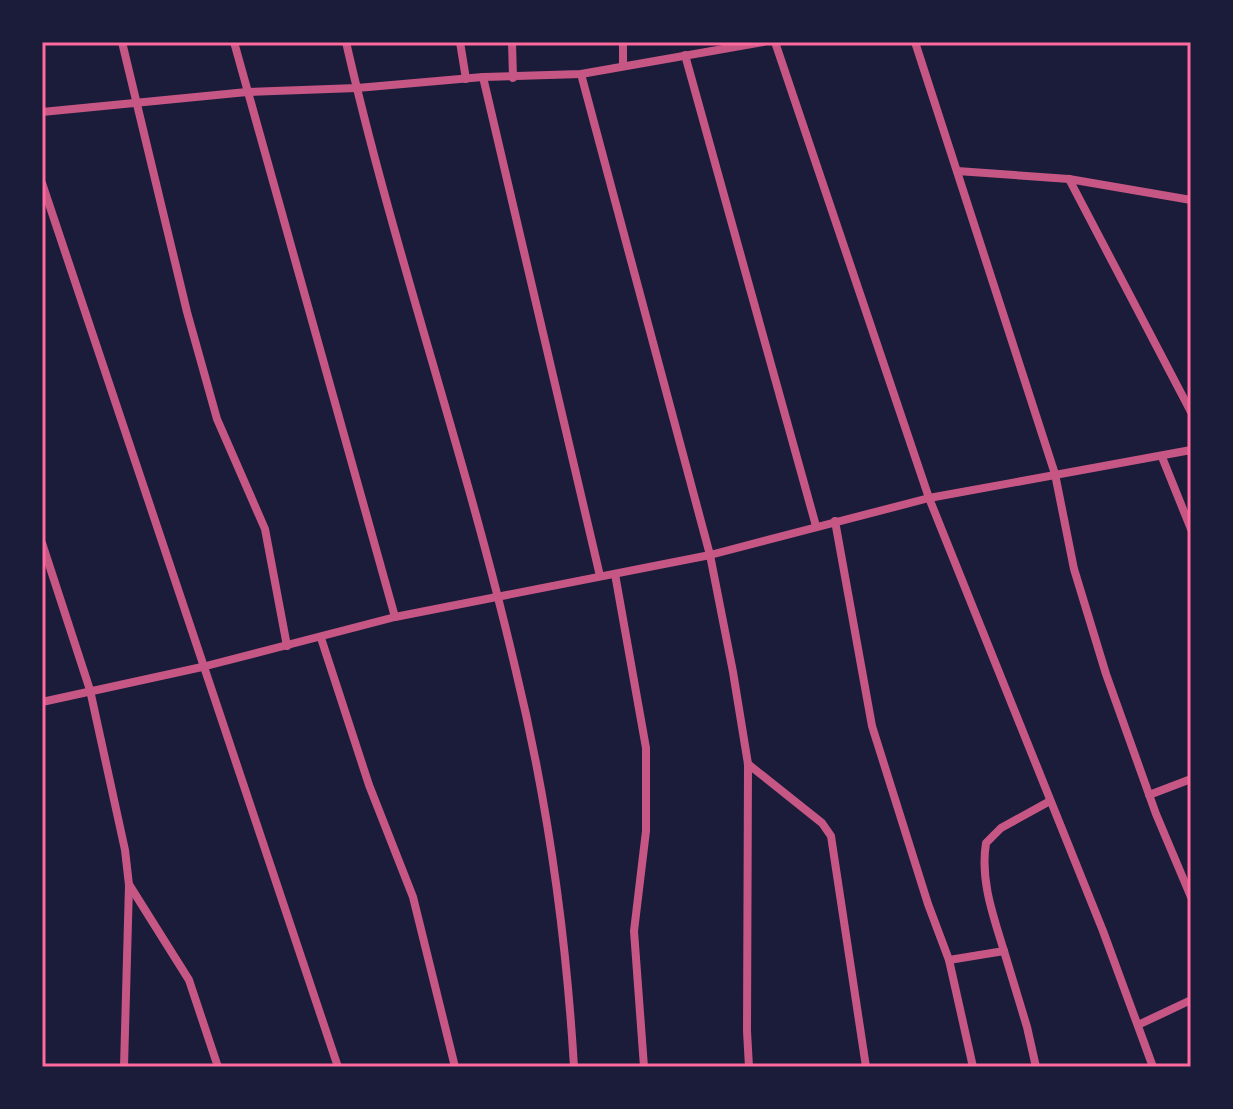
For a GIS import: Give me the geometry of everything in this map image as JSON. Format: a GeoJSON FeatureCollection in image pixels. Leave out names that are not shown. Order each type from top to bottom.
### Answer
{"type":"FeatureCollection","features":[{"type":"Feature","properties":{"kind":"street"},"geometry":{"type":"LineString","coordinates":[[122,42],[187,312],[217,419],[265,529],[287,646]]}},
{"type":"Feature","properties":{"kind":"street"},"geometry":{"type":"LineString","coordinates":[[234,42],[395,617]]}},
{"type":"Feature","properties":{"kind":"street"},"geometry":{"type":"LineString","coordinates":[[346,42],[516,668],[548,827],[569,992],[574,1067]]}},
{"type":"Feature","properties":{"kind":"street"},"geometry":{"type":"LineString","coordinates":[[460,42],[466,79]]}},
{"type":"Feature","properties":{"kind":"street"},"geometry":{"type":"LineString","coordinates":[[512,42],[513,78]]}},
{"type":"Feature","properties":{"kind":"street"},"geometry":{"type":"LineString","coordinates":[[623,42],[623,65]]}},
{"type":"Feature","properties":{"kind":"street"},"geometry":{"type":"LineString","coordinates":[[42,112],[247,92],[581,74],[763,42]]}},
{"type":"Feature","properties":{"kind":"street"},"geometry":{"type":"LineString","coordinates":[[775,42],[929,498],[1153,1067]]}},
{"type":"Feature","properties":{"kind":"street"},"geometry":{"type":"LineString","coordinates":[[915,42],[1055,474],[1074,569],[1106,674],[1149,795],[1191,897]]}},
{"type":"Feature","properties":{"kind":"street"},"geometry":{"type":"LineString","coordinates":[[685,55],[816,526]]}},
{"type":"Feature","properties":{"kind":"street"},"geometry":{"type":"LineString","coordinates":[[581,74],[710,555],[748,764],[749,1067]]}},
{"type":"Feature","properties":{"kind":"street"},"geometry":{"type":"LineString","coordinates":[[483,77],[600,576]]}},
{"type":"Feature","properties":{"kind":"street"},"geometry":{"type":"LineString","coordinates":[[957,171],[1069,179],[1191,200]]}},
{"type":"Feature","properties":{"kind":"street"},"geometry":{"type":"LineString","coordinates":[[1069,179],[1191,412]]}},
{"type":"Feature","properties":{"kind":"street"},"geometry":{"type":"LineString","coordinates":[[42,183],[338,1067]]}},
{"type":"Feature","properties":{"kind":"street"},"geometry":{"type":"LineString","coordinates":[[42,702],[202,667],[395,617],[710,555],[929,498],[1191,450]]}},
{"type":"Feature","properties":{"kind":"street"},"geometry":{"type":"LineString","coordinates":[[1162,457],[1191,529]]}},
{"type":"Feature","properties":{"kind":"street"},"geometry":{"type":"LineString","coordinates":[[835,521],[872,726],[928,904],[949,960],[973,1067]]}},
{"type":"Feature","properties":{"kind":"street"},"geometry":{"type":"LineString","coordinates":[[42,543],[90,690],[125,850],[129,885],[124,1067]]}},
{"type":"Feature","properties":{"kind":"street"},"geometry":{"type":"LineString","coordinates":[[615,574],[646,748],[646,831],[634,931],[644,1067]]}},
{"type":"Feature","properties":{"kind":"street"},"geometry":{"type":"LineString","coordinates":[[321,638],[369,785],[413,897],[455,1067]]}},
{"type":"Feature","properties":{"kind":"street"},"geometry":{"type":"LineString","coordinates":[[748,764],[822,823],[831,836],[866,1067]]}},
{"type":"Feature","properties":{"kind":"street"},"geometry":{"type":"LineString","coordinates":[[1149,795],[1191,779]]}},
{"type":"Feature","properties":{"kind":"street"},"geometry":{"type":"LineString","coordinates":[[1036,1067],[989,900],[985,871],[986,843],[1001,828],[1050,801]]}},
{"type":"Feature","properties":{"kind":"street"},"geometry":{"type":"LineString","coordinates":[[129,885],[159,928],[189,980],[218,1067]]}},
{"type":"Feature","properties":{"kind":"street"},"geometry":{"type":"LineString","coordinates":[[949,960],[1004,951]]}},
{"type":"Feature","properties":{"kind":"street"},"geometry":{"type":"LineString","coordinates":[[1138,1025],[1191,1000]]}}]}
